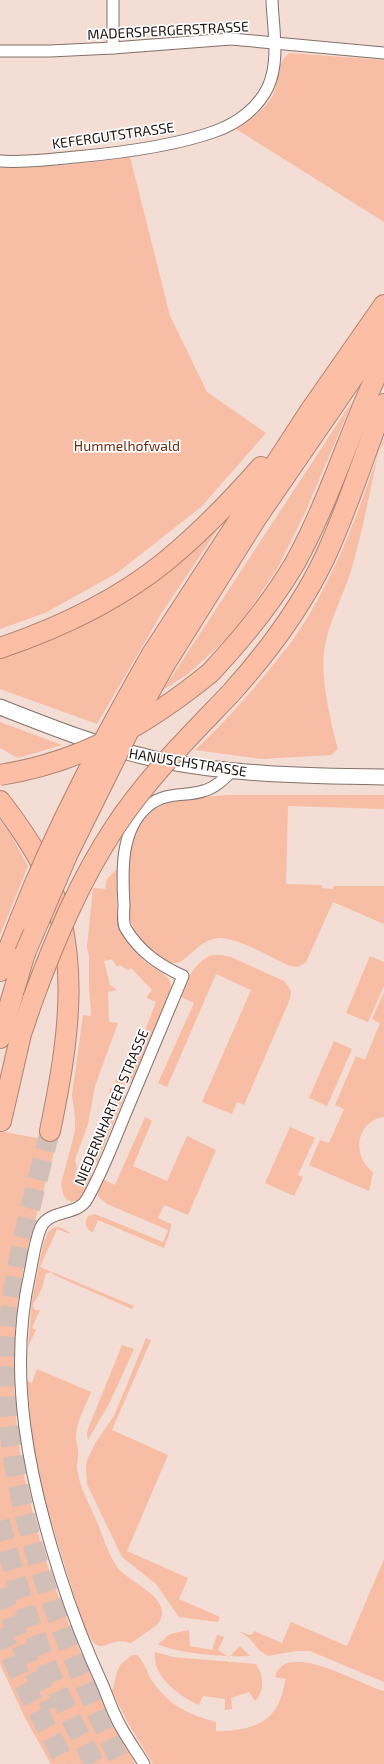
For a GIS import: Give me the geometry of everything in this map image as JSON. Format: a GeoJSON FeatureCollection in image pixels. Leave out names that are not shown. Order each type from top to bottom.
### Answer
{"type":"FeatureCollection","features":[{"type":"Feature","properties":{"kind":"highway"},"geometry":{"type":"LineString","coordinates":[[0,1038],[25,954],[68,853],[135,718],[158,659],[310,411],[384,305]]}},
{"type":"Feature","properties":{"kind":"highway"},"geometry":{"type":"LineString","coordinates":[[0,971],[57,834],[115,720],[384,332]]}},
{"type":"Feature","properties":{"kind":"highway"},"geometry":{"type":"LineString","coordinates":[[0,775],[53,764],[119,736],[146,721],[178,699],[210,673],[245,636],[270,602],[295,562],[316,519],[384,359]]}},
{"type":"Feature","properties":{"kind":"highway"},"geometry":{"type":"LineString","coordinates":[[1,1121],[21,1034],[33,999],[72,904],[116,826],[164,764],[230,694],[268,650],[306,592],[335,534],[384,404]]}},
{"type":"Feature","properties":{"kind":"highway"},"geometry":{"type":"LineString","coordinates":[[0,648],[33,637],[78,617],[131,586],[165,562],[228,504],[310,411]]}},
{"type":"Feature","properties":{"kind":"highway"},"geometry":{"type":"LineString","coordinates":[[0,801],[39,860],[57,904],[66,950],[69,986],[69,1016],[66,1044],[50,1131]]}},
{"type":"Feature","properties":{"kind":"street"},"geometry":{"type":"LineString","coordinates":[[113,0],[113,48]]}},
{"type":"Feature","properties":{"kind":"street","name":"KEFERGUTSTRASSE"},"geometry":{"type":"LineString","coordinates":[[0,161],[46,160],[125,151],[182,140],[215,131],[243,116],[261,99],[273,72],[274,42],[272,0]]}},
{"type":"Feature","properties":{"kind":"street","name":"MADERSPERGERSTRASSE"},"geometry":{"type":"LineString","coordinates":[[0,51],[50,51],[113,48],[224,39],[274,42],[384,53]]}},
{"type":"Feature","properties":{"kind":"street","name":"HANUSCHSTRASSE"},"geometry":{"type":"LineString","coordinates":[[0,707],[111,748],[156,759],[232,771],[293,775],[384,777]]}},
{"type":"Feature","properties":{"kind":"street","name":"NIEDERNHARTER STRASSE"},"geometry":{"type":"LineString","coordinates":[[144,1764],[121,1726],[92,1662],[68,1600],[37,1497],[27,1447],[22,1408],[20,1374],[22,1317],[26,1287],[38,1234],[42,1224],[52,1217],[74,1210],[86,1202],[103,1168],[183,976],[153,960],[144,952],[125,927],[123,882],[125,851],[129,835],[137,819],[148,806],[164,797],[202,792],[212,788],[232,771]]}},
{"type":"Feature","properties":{"kind":"green space"},"geometry":{"type":"Polygon","coordinates":[[[290,53],[384,60],[384,222],[236,129],[257,114],[270,100],[275,90],[282,61],[290,53]]]}},
{"type":"Feature","properties":{"kind":"green space","name":"Hummelhofwald"},"geometry":{"type":"Polygon","coordinates":[[[130,157],[170,316],[207,392],[266,433],[201,507],[117,573],[45,613],[0,629],[0,168],[65,165],[130,157]]]}},
{"type":"Feature","properties":{"kind":"green space"},"geometry":{"type":"Polygon","coordinates":[[[353,400],[305,513],[277,569],[235,631],[188,674],[163,690],[353,400]]]}},
{"type":"Feature","properties":{"kind":"green space"},"geometry":{"type":"Polygon","coordinates":[[[377,457],[353,564],[332,621],[324,653],[323,666],[326,695],[338,749],[331,755],[261,759],[195,750],[216,730],[245,698],[292,641],[324,589],[343,548],[377,457]]]}},
{"type":"Feature","properties":{"kind":"green space"},"geometry":{"type":"Polygon","coordinates":[[[232,508],[161,614],[97,724],[0,689],[0,658],[55,636],[232,508]]]}},
{"type":"Feature","properties":{"kind":"green space"},"geometry":{"type":"Polygon","coordinates":[[[0,722],[62,745],[18,758],[0,748],[0,722]]]}},
{"type":"Feature","properties":{"kind":"green space"},"geometry":{"type":"Polygon","coordinates":[[[228,795],[384,795],[384,809],[288,806],[286,884],[322,885],[322,888],[333,889],[334,886],[384,886],[384,924],[333,902],[306,962],[298,967],[290,966],[244,944],[219,938],[205,942],[180,962],[167,962],[159,957],[138,935],[129,915],[129,860],[132,844],[138,828],[147,816],[157,808],[170,803],[183,799],[228,795]]]}},
{"type":"Feature","properties":{"kind":"green space"},"geometry":{"type":"Polygon","coordinates":[[[0,821],[9,832],[28,866],[0,935],[0,821]]]}},
{"type":"Feature","properties":{"kind":"green space"},"geometry":{"type":"Polygon","coordinates":[[[118,868],[117,916],[120,930],[127,942],[137,954],[164,975],[170,982],[171,986],[167,1001],[132,1082],[126,1085],[115,1082],[116,1079],[125,1082],[156,1002],[147,998],[152,990],[131,968],[128,970],[120,965],[117,967],[112,959],[104,961],[110,985],[117,990],[108,992],[109,1022],[118,1023],[95,1086],[88,1124],[75,1160],[77,1168],[75,1175],[85,1177],[88,1168],[91,1171],[91,1177],[80,1199],[72,1202],[67,1200],[63,1194],[61,1184],[75,1131],[72,1095],[83,1015],[91,1016],[89,956],[87,947],[93,888],[105,889],[107,879],[118,868]]]}},
{"type":"Feature","properties":{"kind":"green space"},"geometry":{"type":"Polygon","coordinates":[[[212,955],[231,957],[284,981],[291,991],[290,999],[244,1105],[237,1102],[232,1114],[202,1102],[251,990],[216,974],[167,1087],[158,1083],[194,1003],[181,997],[186,984],[192,972],[200,962],[212,955]]]}},
{"type":"Feature","properties":{"kind":"green space"},"geometry":{"type":"Polygon","coordinates":[[[370,956],[384,962],[384,986],[368,1022],[346,1013],[370,956]]]}},
{"type":"Feature","properties":{"kind":"green space"},"geometry":{"type":"Polygon","coordinates":[[[384,992],[384,1117],[367,1125],[362,1132],[359,1149],[366,1165],[373,1172],[369,1191],[309,1165],[320,1140],[329,1143],[344,1109],[335,1105],[356,1056],[365,1060],[380,1023],[372,1019],[384,992]]]}},
{"type":"Feature","properties":{"kind":"green space"},"geometry":{"type":"Polygon","coordinates":[[[334,1041],[352,1049],[327,1106],[309,1098],[334,1041]]]}},
{"type":"Feature","properties":{"kind":"green space"},"geometry":{"type":"Polygon","coordinates":[[[110,1088],[123,1093],[125,1096],[97,1162],[91,1156],[95,1136],[102,1142],[115,1098],[109,1092],[110,1088]]]}},
{"type":"Feature","properties":{"kind":"green space"},"geometry":{"type":"Polygon","coordinates":[[[145,1117],[152,1121],[133,1166],[167,1181],[187,1136],[216,1150],[188,1215],[164,1205],[158,1218],[171,1224],[171,1226],[164,1248],[98,1220],[93,1232],[86,1226],[88,1216],[95,1214],[163,1242],[168,1230],[107,1204],[98,1196],[97,1191],[102,1179],[115,1185],[145,1117]]]}},
{"type":"Feature","properties":{"kind":"green space"},"geometry":{"type":"Polygon","coordinates":[[[290,1127],[315,1138],[298,1175],[303,1177],[294,1196],[265,1183],[290,1127]]]}},
{"type":"Feature","properties":{"kind":"green space"},"geometry":{"type":"Polygon","coordinates":[[[0,1131],[57,1142],[28,1247],[17,1310],[14,1382],[16,1418],[21,1460],[40,1539],[50,1572],[74,1638],[103,1701],[135,1764],[51,1764],[24,1716],[0,1664],[0,1131]]]}},
{"type":"Feature","properties":{"kind":"green space"},"geometry":{"type":"Polygon","coordinates":[[[59,1227],[70,1234],[57,1229],[40,1267],[134,1306],[132,1309],[54,1275],[51,1272],[45,1274],[41,1290],[33,1303],[35,1310],[40,1310],[32,1328],[36,1330],[28,1347],[32,1300],[43,1245],[48,1232],[53,1228],[59,1227]]]}},
{"type":"Feature","properties":{"kind":"green space"},"geometry":{"type":"Polygon","coordinates":[[[146,1338],[151,1340],[112,1430],[168,1455],[127,1551],[188,1578],[179,1599],[220,1617],[218,1622],[179,1617],[156,1584],[122,1557],[87,1484],[87,1460],[96,1442],[114,1416],[146,1338]]]}},
{"type":"Feature","properties":{"kind":"green space"},"geometry":{"type":"Polygon","coordinates":[[[122,1345],[134,1349],[110,1402],[88,1440],[88,1429],[122,1345]]]}},
{"type":"Feature","properties":{"kind":"green space"},"geometry":{"type":"Polygon","coordinates":[[[37,1369],[91,1392],[80,1418],[76,1435],[78,1446],[77,1468],[80,1482],[108,1551],[117,1567],[122,1573],[149,1592],[161,1607],[162,1616],[157,1625],[131,1643],[122,1641],[99,1646],[94,1643],[82,1621],[49,1515],[33,1446],[27,1381],[32,1383],[37,1369]]]}},
{"type":"Feature","properties":{"kind":"green space"},"geometry":{"type":"Polygon","coordinates":[[[384,1559],[384,1682],[310,1651],[296,1651],[268,1656],[260,1651],[248,1637],[238,1631],[250,1635],[253,1634],[254,1631],[282,1643],[291,1622],[347,1646],[384,1559]]]}},
{"type":"Feature","properties":{"kind":"green space"},"geometry":{"type":"Polygon","coordinates":[[[189,1630],[190,1646],[212,1650],[217,1635],[224,1637],[218,1650],[227,1656],[177,1650],[158,1644],[170,1634],[189,1630]]]}},
{"type":"Feature","properties":{"kind":"green space"},"geometry":{"type":"Polygon","coordinates":[[[240,1646],[250,1656],[241,1656],[230,1656],[240,1646]]]}},
{"type":"Feature","properties":{"kind":"green space"},"geometry":{"type":"Polygon","coordinates":[[[155,1652],[173,1657],[256,1664],[261,1673],[262,1688],[255,1701],[249,1692],[231,1698],[232,1709],[225,1710],[225,1699],[203,1696],[199,1705],[175,1691],[162,1677],[155,1661],[155,1652]]]}},
{"type":"Feature","properties":{"kind":"green space"},"geometry":{"type":"Polygon","coordinates":[[[132,1655],[137,1655],[139,1657],[151,1679],[164,1696],[187,1712],[216,1722],[216,1731],[250,1727],[265,1720],[271,1715],[280,1701],[286,1679],[275,1677],[282,1666],[293,1662],[308,1663],[325,1668],[384,1691],[384,1764],[153,1764],[129,1725],[112,1691],[117,1672],[121,1664],[132,1655]]]}},
{"type":"Feature","properties":{"kind":"tunnel"},"geometry":{"type":"LineString","coordinates":[[50,1131],[23,1238],[9,1320],[7,1348],[7,1403],[13,1457],[24,1510],[38,1562],[56,1614],[76,1665],[121,1764]]}},
{"type":"Feature","properties":{"kind":"tunnel"},"geometry":{"type":"LineString","coordinates":[[0,1521],[8,1553],[39,1646],[65,1706],[95,1764]]}},
{"type":"Feature","properties":{"kind":"tunnel"},"geometry":{"type":"LineString","coordinates":[[0,1589],[24,1651],[52,1708]]}},
{"type":"Feature","properties":{"kind":"tunnel"},"geometry":{"type":"LineString","coordinates":[[0,1629],[21,1679],[66,1764]]}}]}
